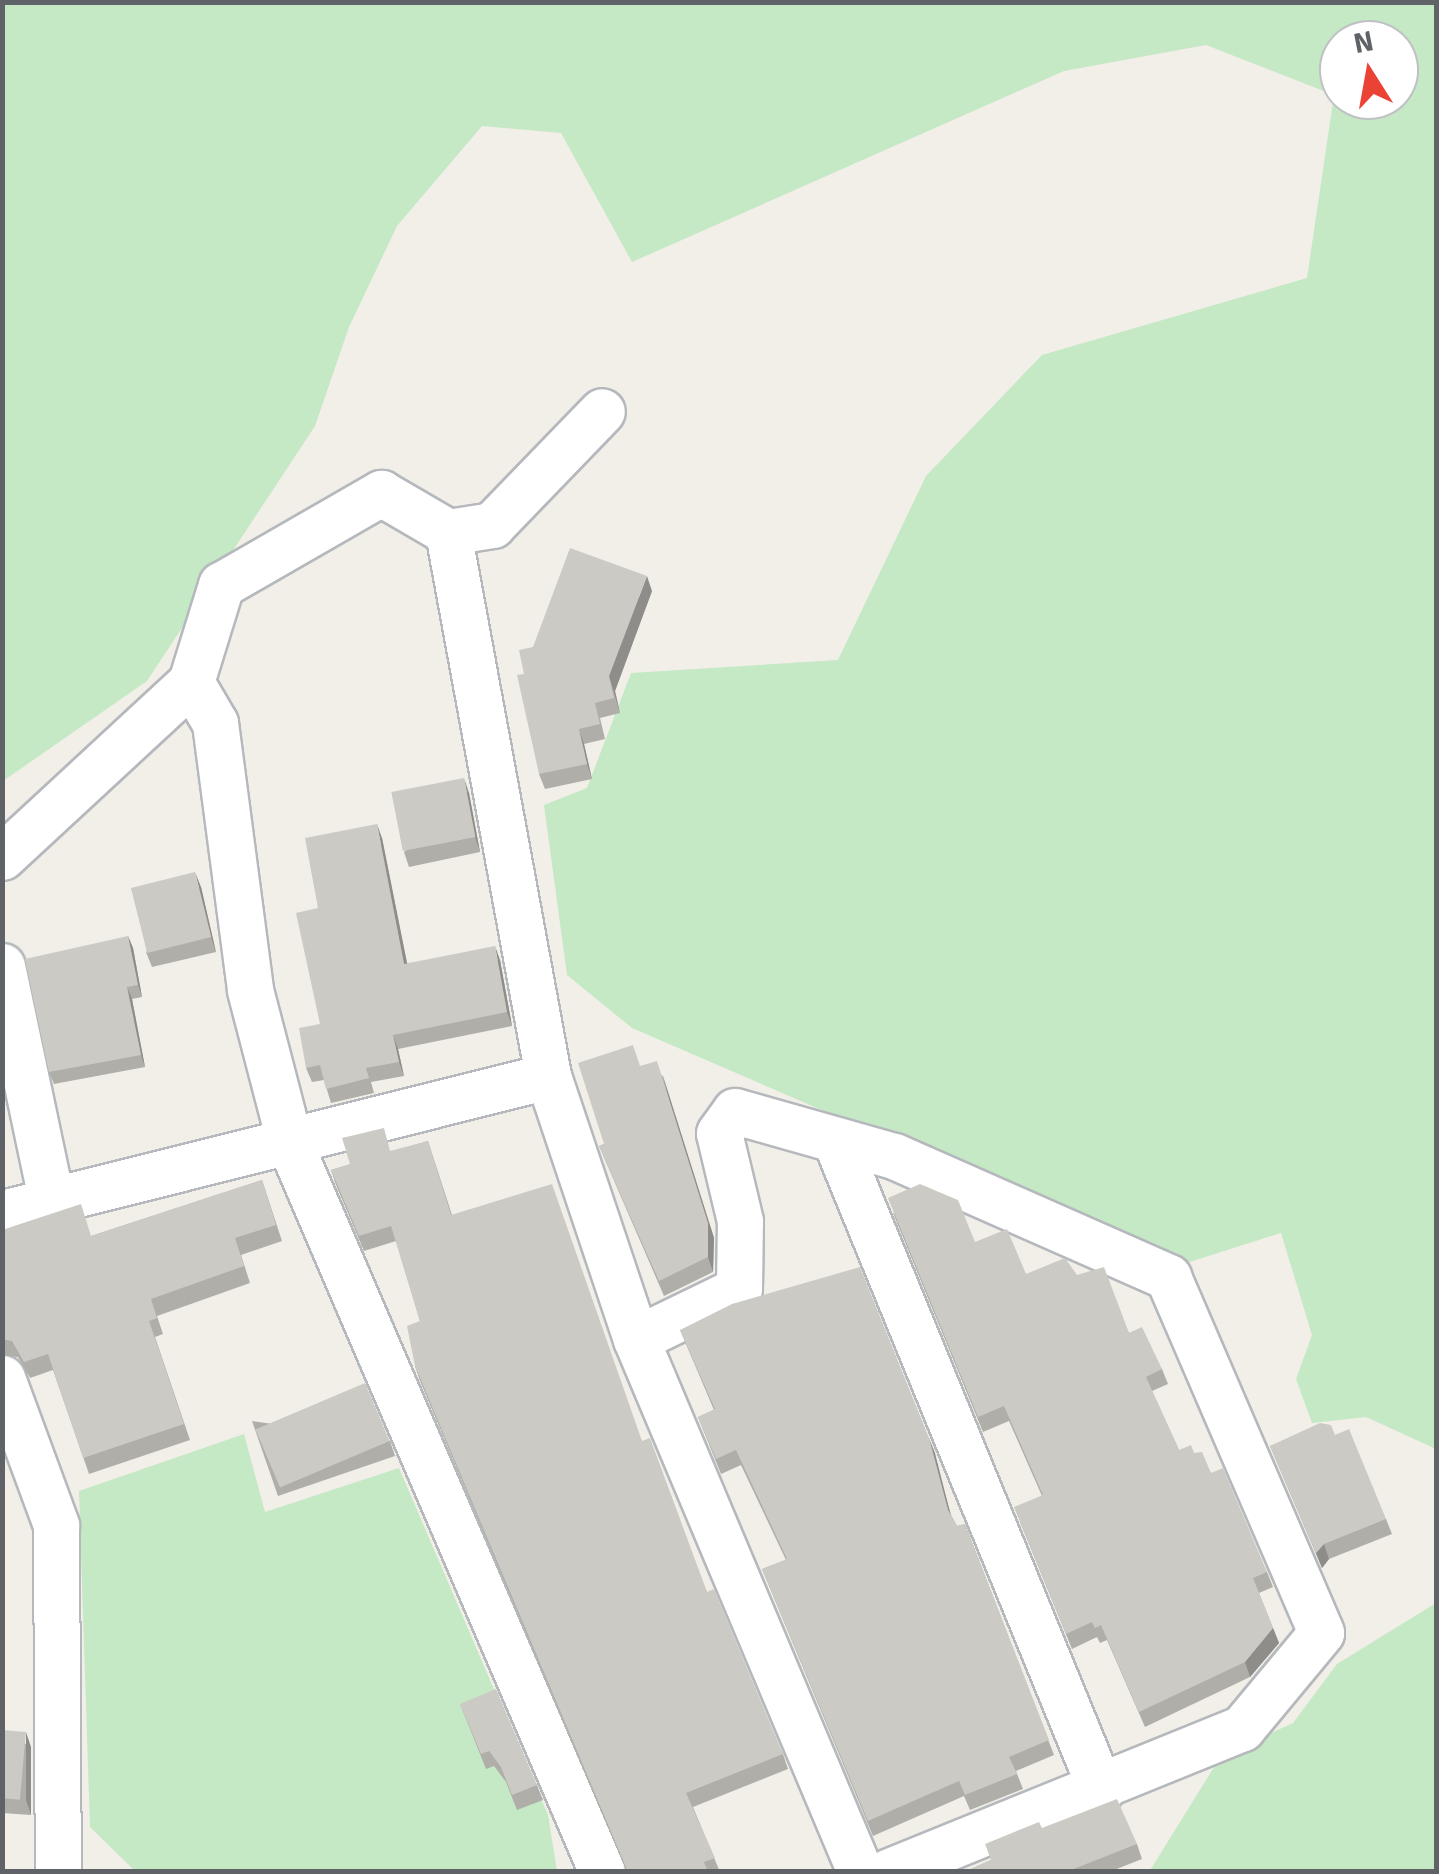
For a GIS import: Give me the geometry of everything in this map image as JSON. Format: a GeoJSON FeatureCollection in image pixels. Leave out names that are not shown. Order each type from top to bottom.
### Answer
{"type":"FeatureCollection","features":[{"type":"Feature","properties":{"kind":"street"},"geometry":{"type":"LineString","coordinates":[[2,857],[191,682],[221,585],[381,494],[448,532],[492,525],[602,411]]}},
{"type":"Feature","properties":{"kind":"street"},"geometry":{"type":"LineString","coordinates":[[448,532],[548,1076],[636,1339],[860,1872]]}},
{"type":"Feature","properties":{"kind":"street"},"geometry":{"type":"LineString","coordinates":[[191,682],[215,723],[250,990],[290,1144],[602,1872]]}},
{"type":"Feature","properties":{"kind":"street"},"geometry":{"type":"LineString","coordinates":[[2,966],[50,1200]]}},
{"type":"Feature","properties":{"kind":"street"},"geometry":{"type":"LineString","coordinates":[[2,1213],[290,1144],[548,1076]]}},
{"type":"Feature","properties":{"kind":"street"},"geometry":{"type":"LineString","coordinates":[[636,1339],[739,1289],[740,1221],[719,1132],[736,1111],[894,1156],[1168,1277],[1320,1634],[1242,1728],[1101,1790],[888,1872]]}},
{"type":"Feature","properties":{"kind":"street"},"geometry":{"type":"LineString","coordinates":[[836,1142],[1101,1790]]}},
{"type":"Feature","properties":{"kind":"street"},"geometry":{"type":"LineString","coordinates":[[2,1378],[56,1525],[58,1872]]}},
{"type":"Feature","properties":{"kind":"green space"},"geometry":{"type":"Polygon","coordinates":[[[3,3],[1436,3],[1436,1449],[1366,1417],[1312,1423],[1296,1379],[1312,1335],[1281,1233],[1180,1265],[632,1028],[567,975],[544,805],[587,788],[631,673],[838,660],[926,476],[1042,355],[1307,278],[1330,120],[1419,120],[1419,20],[1319,20],[1319,89],[1206,45],[1064,71],[632,262],[561,133],[482,126],[397,226],[349,327],[315,426],[147,681],[3,781],[3,3]]]}},
{"type":"Feature","properties":{"kind":"green space"},"geometry":{"type":"Polygon","coordinates":[[[244,1434],[265,1512],[399,1468],[548,1815],[557,1871],[135,1871],[90,1827],[79,1491],[244,1434]]]}},
{"type":"Feature","properties":{"kind":"green space"},"geometry":{"type":"Polygon","coordinates":[[[1436,1603],[1436,1871],[1149,1872],[1221,1756],[1293,1723],[1337,1664],[1436,1603]]]}},
{"type":"Feature","properties":{"kind":"building"},"geometry":{"type":"Polygon","coordinates":[[[570,548],[647,576],[609,676],[614,698],[595,703],[600,724],[579,729],[587,764],[539,774],[517,675],[524,674],[519,650],[533,647],[570,548]]]}},
{"type":"Feature","properties":{"kind":"building"},"geometry":{"type":"Polygon","coordinates":[[[464,778],[475,837],[403,851],[391,792],[464,778]]]}},
{"type":"Feature","properties":{"kind":"building"},"geometry":{"type":"Polygon","coordinates":[[[377,824],[404,964],[495,946],[507,1012],[393,1035],[399,1062],[366,1068],[369,1078],[326,1089],[320,1065],[306,1068],[299,1028],[320,1024],[296,913],[318,908],[305,838],[377,824]]]}},
{"type":"Feature","properties":{"kind":"building"},"geometry":{"type":"Polygon","coordinates":[[[195,872],[211,937],[147,953],[131,888],[195,872]]]}},
{"type":"Feature","properties":{"kind":"building"},"geometry":{"type":"Polygon","coordinates":[[[128,936],[138,985],[127,987],[141,1055],[49,1072],[25,959],[128,936]]]}},
{"type":"Feature","properties":{"kind":"building"},"geometry":{"type":"Polygon","coordinates":[[[633,1045],[640,1066],[657,1061],[708,1223],[708,1257],[659,1281],[599,1146],[604,1144],[578,1063],[633,1045]]]}},
{"type":"Feature","properties":{"kind":"building"},"geometry":{"type":"Polygon","coordinates":[[[384,1128],[390,1151],[428,1141],[451,1215],[552,1184],[642,1441],[650,1438],[707,1592],[714,1589],[783,1754],[686,1793],[715,1858],[704,1862],[708,1872],[628,1872],[415,1366],[407,1326],[420,1321],[391,1226],[359,1236],[331,1170],[350,1164],[342,1138],[384,1128]]]}},
{"type":"Feature","properties":{"kind":"building"},"geometry":{"type":"Polygon","coordinates":[[[262,1180],[276,1225],[235,1238],[244,1266],[151,1299],[157,1318],[149,1321],[184,1424],[83,1458],[48,1354],[24,1362],[12,1341],[2,1339],[2,1230],[81,1204],[91,1236],[262,1180]]]}},
{"type":"Feature","properties":{"kind":"building"},"geometry":{"type":"Polygon","coordinates":[[[920,1184],[958,1200],[975,1242],[1007,1229],[1026,1274],[1065,1258],[1077,1275],[1104,1267],[1129,1333],[1142,1327],[1162,1369],[1146,1377],[1179,1450],[1191,1445],[1194,1453],[1202,1452],[1211,1473],[1223,1468],[1267,1572],[1253,1578],[1273,1628],[1245,1662],[1139,1712],[1101,1625],[1095,1628],[1092,1622],[1066,1634],[1014,1507],[1043,1495],[1004,1406],[978,1417],[888,1198],[920,1184]]]}},
{"type":"Feature","properties":{"kind":"building"},"geometry":{"type":"Polygon","coordinates":[[[860,1267],[929,1438],[948,1510],[957,1526],[965,1524],[1049,1740],[1009,1757],[1017,1774],[965,1795],[959,1781],[868,1821],[762,1569],[787,1559],[736,1450],[716,1459],[698,1417],[715,1409],[680,1330],[732,1304],[860,1267]]]}},
{"type":"Feature","properties":{"kind":"building"},"geometry":{"type":"Polygon","coordinates":[[[365,1383],[390,1441],[280,1487],[255,1429],[365,1383]]]}},
{"type":"Feature","properties":{"kind":"building"},"geometry":{"type":"Polygon","coordinates":[[[1320,1423],[1331,1425],[1335,1435],[1349,1429],[1386,1519],[1324,1544],[1316,1553],[1270,1446],[1320,1423]]]}},
{"type":"Feature","properties":{"kind":"building"},"geometry":{"type":"Polygon","coordinates":[[[496,1689],[537,1785],[512,1795],[501,1767],[489,1751],[481,1754],[460,1704],[496,1689]]]}},
{"type":"Feature","properties":{"kind":"building"},"geometry":{"type":"Polygon","coordinates":[[[2,1730],[26,1732],[20,1800],[2,1798],[2,1730]]]}},
{"type":"Feature","properties":{"kind":"building"},"geometry":{"type":"Polygon","coordinates":[[[1117,1799],[1137,1844],[1066,1872],[964,1872],[991,1860],[985,1844],[1039,1822],[1042,1828],[1117,1799]]]}}]}
